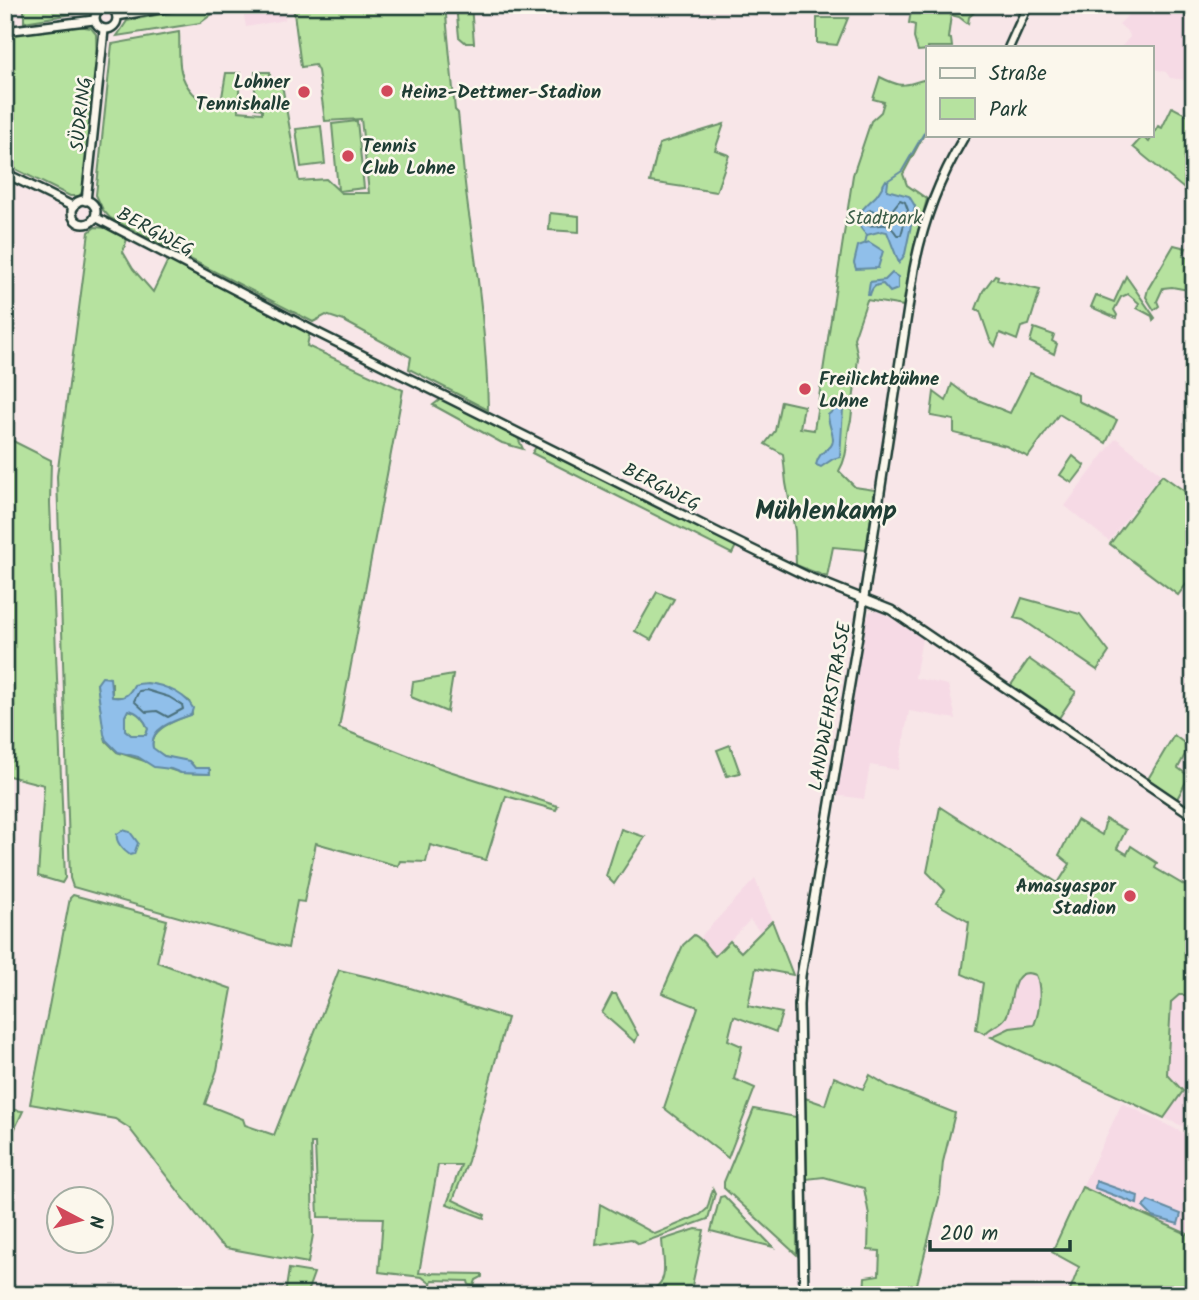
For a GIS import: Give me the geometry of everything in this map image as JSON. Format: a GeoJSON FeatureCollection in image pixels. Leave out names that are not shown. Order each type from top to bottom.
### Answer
{"type":"FeatureCollection","features":[{"type":"Feature","properties":{"kind":"main road"},"geometry":{"type":"LineString","coordinates":[[117,16],[182,5]]}},
{"type":"Feature","properties":{"kind":"main road"},"geometry":{"type":"LineString","coordinates":[[1009,46],[1028,5]]}},
{"type":"Feature","properties":{"kind":"main road"},"geometry":{"type":"LineString","coordinates":[[106,6],[113,9],[117,16],[114,27],[104,30],[98,27],[94,20],[96,12],[106,6]]}},
{"type":"Feature","properties":{"kind":"main road"},"geometry":{"type":"LineString","coordinates":[[5,32],[94,20]]}},
{"type":"Feature","properties":{"kind":"main road","name":"SÜDRING"},"geometry":{"type":"LineString","coordinates":[[86,201],[104,30]]}},
{"type":"Feature","properties":{"kind":"main road","name":"LANDWEHRSTRASSE"},"geometry":{"type":"LineString","coordinates":[[804,1295],[800,988],[919,243],[937,188],[964,136]]}},
{"type":"Feature","properties":{"kind":"main road","name":"BERGWEG"},"geometry":{"type":"LineString","coordinates":[[5,173],[74,207],[74,216],[79,222],[89,223],[95,217]]}},
{"type":"Feature","properties":{"kind":"main road"},"geometry":{"type":"LineString","coordinates":[[74,207],[80,201],[86,201]]}},
{"type":"Feature","properties":{"kind":"main road","name":"BERGWEG"},"geometry":{"type":"LineString","coordinates":[[86,201],[94,206],[95,217]]}},
{"type":"Feature","properties":{"kind":"main road","name":"BERGWEG"},"geometry":{"type":"LineString","coordinates":[[95,217],[313,330],[753,550],[811,578],[891,610],[1194,816]]}},
{"type":"Feature","properties":{"kind":"shaded area"},"geometry":{"type":"Polygon","coordinates":[[[242,5],[283,5],[285,20],[246,27],[242,5]]]}},
{"type":"Feature","properties":{"kind":"shaded area"},"geometry":{"type":"Polygon","coordinates":[[[1145,5],[1194,5],[1194,81],[1170,78],[1166,72],[1154,69],[1154,46],[1122,46],[1130,37],[1119,24],[1130,13],[1140,15],[1145,5]]]}},
{"type":"Feature","properties":{"kind":"shaded area"},"geometry":{"type":"Polygon","coordinates":[[[1116,438],[1161,474],[1109,541],[1065,506],[1116,438]]]}},
{"type":"Feature","properties":{"kind":"shaded area"},"geometry":{"type":"Polygon","coordinates":[[[878,610],[922,638],[915,678],[948,685],[956,719],[909,711],[898,770],[870,765],[864,799],[835,795],[866,622],[869,612],[878,610]]]}},
{"type":"Feature","properties":{"kind":"shaded area"},"geometry":{"type":"Polygon","coordinates":[[[755,879],[772,921],[760,932],[750,920],[715,956],[705,948],[701,938],[703,934],[755,879]]]}},
{"type":"Feature","properties":{"kind":"shaded area"},"geometry":{"type":"Polygon","coordinates":[[[1029,972],[1036,975],[1039,983],[1037,1018],[1034,1025],[1010,1028],[991,1037],[985,1034],[989,1029],[1001,1024],[1009,1011],[1016,982],[1029,972]]]}},
{"type":"Feature","properties":{"kind":"shaded area"},"geometry":{"type":"Polygon","coordinates":[[[1179,995],[1194,995],[1194,1131],[1164,1118],[1183,1091],[1167,1074],[1171,1002],[1179,995]]]}},
{"type":"Feature","properties":{"kind":"shaded area"},"geometry":{"type":"Polygon","coordinates":[[[1122,1103],[1194,1138],[1194,1237],[1082,1187],[1122,1103]]]}},
{"type":"Feature","properties":{"kind":"green space"},"geometry":{"type":"Polygon","coordinates":[[[41,5],[95,5],[90,11],[24,22],[24,8],[41,5]]]}},
{"type":"Feature","properties":{"kind":"green space"},"geometry":{"type":"Polygon","coordinates":[[[206,5],[215,7],[212,14],[200,23],[117,36],[127,21],[206,5]]]}},
{"type":"Feature","properties":{"kind":"green space"},"geometry":{"type":"Polygon","coordinates":[[[293,5],[445,5],[455,110],[458,113],[482,316],[488,410],[409,369],[411,357],[344,321],[326,315],[313,322],[110,218],[103,210],[96,195],[112,44],[179,32],[183,77],[193,93],[203,101],[214,104],[222,97],[226,73],[240,73],[238,111],[262,113],[262,109],[255,108],[255,72],[270,72],[270,79],[281,79],[299,181],[326,179],[338,190],[332,124],[357,121],[364,188],[339,191],[369,193],[361,119],[325,121],[318,71],[315,65],[301,67],[293,5]]]}},
{"type":"Feature","properties":{"kind":"green space"},"geometry":{"type":"Polygon","coordinates":[[[456,5],[471,5],[474,43],[466,43],[459,37],[456,5]]]}},
{"type":"Feature","properties":{"kind":"green space"},"geometry":{"type":"Polygon","coordinates":[[[912,5],[982,5],[969,17],[968,24],[951,15],[948,38],[951,39],[952,46],[926,46],[926,50],[918,51],[914,38],[915,25],[909,23],[912,5]]]}},
{"type":"Feature","properties":{"kind":"green space"},"geometry":{"type":"Polygon","coordinates":[[[817,18],[848,18],[837,45],[817,43],[817,18]]]}},
{"type":"Feature","properties":{"kind":"green space"},"geometry":{"type":"Polygon","coordinates":[[[78,26],[91,28],[96,34],[97,70],[83,191],[79,196],[70,196],[5,164],[5,35],[78,26]]]}},
{"type":"Feature","properties":{"kind":"green space","name":"Stadtpark"},"geometry":{"type":"Polygon","coordinates":[[[880,77],[900,85],[926,80],[926,131],[903,174],[907,185],[927,199],[915,243],[904,306],[867,300],[854,338],[858,358],[846,451],[839,471],[855,487],[875,490],[866,550],[833,547],[827,577],[796,565],[795,531],[783,454],[765,444],[775,431],[781,401],[804,406],[800,428],[814,430],[853,175],[871,121],[881,112],[884,102],[873,99],[880,77]]]}},
{"type":"Feature","properties":{"kind":"green space"},"geometry":{"type":"Polygon","coordinates":[[[1194,103],[1194,140],[1184,160],[1194,165],[1194,197],[1133,147],[1142,137],[1149,142],[1158,126],[1162,128],[1172,107],[1187,115],[1194,103]]]}},
{"type":"Feature","properties":{"kind":"green space"},"geometry":{"type":"Polygon","coordinates":[[[724,124],[715,150],[729,155],[716,192],[650,182],[659,144],[724,124]]]}},
{"type":"Feature","properties":{"kind":"green space","name":"Tennis Club Lohne"},"geometry":{"type":"Polygon","coordinates":[[[321,126],[325,164],[301,167],[296,129],[321,126]]]}},
{"type":"Feature","properties":{"kind":"green space"},"geometry":{"type":"Polygon","coordinates":[[[550,213],[579,216],[579,232],[549,230],[550,213]]]}},
{"type":"Feature","properties":{"kind":"green space"},"geometry":{"type":"Polygon","coordinates":[[[95,227],[106,228],[127,239],[123,252],[133,269],[153,292],[168,260],[310,331],[307,346],[403,390],[339,728],[440,768],[558,806],[556,810],[506,796],[486,860],[430,845],[426,862],[400,861],[398,866],[316,843],[304,902],[297,901],[288,948],[73,887],[70,878],[57,476],[89,232],[95,227]],[[112,683],[97,684],[106,741],[117,752],[181,773],[210,774],[210,770],[195,768],[191,763],[164,756],[153,749],[155,736],[159,731],[192,714],[189,701],[172,691],[147,683],[124,697],[112,697],[112,683]]]}},
{"type":"Feature","properties":{"kind":"green space"},"geometry":{"type":"Polygon","coordinates":[[[1174,245],[1186,248],[1183,256],[1194,258],[1194,291],[1163,288],[1157,301],[1159,306],[1154,310],[1146,297],[1148,289],[1174,245]]]}},
{"type":"Feature","properties":{"kind":"green space"},"geometry":{"type":"Polygon","coordinates":[[[995,275],[998,276],[997,280],[1040,290],[1029,325],[1021,327],[1017,340],[1000,333],[995,346],[990,340],[980,311],[976,309],[983,291],[995,275]]]}},
{"type":"Feature","properties":{"kind":"green space"},"geometry":{"type":"Polygon","coordinates":[[[1126,276],[1155,318],[1153,320],[1152,316],[1137,308],[1139,303],[1128,294],[1121,297],[1114,310],[1116,318],[1091,307],[1096,295],[1114,302],[1126,276]]]}},
{"type":"Feature","properties":{"kind":"green space"},"geometry":{"type":"Polygon","coordinates":[[[1034,328],[1054,335],[1052,341],[1057,344],[1054,354],[1030,342],[1034,328]]]}},
{"type":"Feature","properties":{"kind":"green space"},"geometry":{"type":"Polygon","coordinates":[[[1030,373],[1078,395],[1078,401],[1117,420],[1106,443],[1059,414],[1028,457],[1006,446],[954,433],[954,420],[931,416],[934,392],[946,401],[952,384],[968,396],[1010,413],[1030,373]]]}},
{"type":"Feature","properties":{"kind":"green space"},"geometry":{"type":"Polygon","coordinates":[[[441,399],[518,438],[523,449],[502,443],[433,405],[441,399]]]}},
{"type":"Feature","properties":{"kind":"green space"},"geometry":{"type":"Polygon","coordinates":[[[5,437],[51,460],[50,503],[65,878],[62,883],[38,876],[44,785],[5,775],[5,437]]]}},
{"type":"Feature","properties":{"kind":"green space"},"geometry":{"type":"Polygon","coordinates":[[[536,447],[736,546],[732,554],[532,453],[536,447]]]}},
{"type":"Feature","properties":{"kind":"green space"},"geometry":{"type":"Polygon","coordinates":[[[1073,456],[1085,466],[1072,483],[1060,475],[1073,456]]]}},
{"type":"Feature","properties":{"kind":"green space"},"geometry":{"type":"Polygon","coordinates":[[[1162,475],[1194,498],[1194,541],[1185,553],[1194,560],[1194,574],[1178,595],[1110,544],[1162,475]]]}},
{"type":"Feature","properties":{"kind":"green space"},"geometry":{"type":"Polygon","coordinates":[[[657,592],[674,599],[651,640],[635,631],[657,592]]]}},
{"type":"Feature","properties":{"kind":"green space"},"geometry":{"type":"Polygon","coordinates":[[[1022,598],[1080,614],[1109,652],[1097,670],[1023,620],[1014,618],[1022,598]]]}},
{"type":"Feature","properties":{"kind":"green space"},"geometry":{"type":"Polygon","coordinates":[[[1029,659],[1076,692],[1059,718],[1011,685],[1029,659]]]}},
{"type":"Feature","properties":{"kind":"green space"},"geometry":{"type":"Polygon","coordinates":[[[453,675],[447,712],[411,697],[413,682],[453,675]]]}},
{"type":"Feature","properties":{"kind":"green space"},"geometry":{"type":"Polygon","coordinates":[[[128,710],[143,719],[148,729],[146,735],[131,735],[125,730],[128,710]]]}},
{"type":"Feature","properties":{"kind":"green space"},"geometry":{"type":"Polygon","coordinates":[[[1174,735],[1189,747],[1178,768],[1189,776],[1177,799],[1148,779],[1174,735]]]}},
{"type":"Feature","properties":{"kind":"green space"},"geometry":{"type":"Polygon","coordinates":[[[730,745],[740,773],[727,776],[717,750],[730,745]]]}},
{"type":"Feature","properties":{"kind":"green space"},"geometry":{"type":"Polygon","coordinates":[[[940,807],[1058,883],[1070,864],[1059,855],[1077,820],[1102,835],[1106,819],[1126,830],[1117,848],[1127,854],[1131,846],[1157,863],[1155,868],[1194,891],[1194,995],[1179,995],[1171,1002],[1167,1074],[1183,1091],[1164,1118],[991,1037],[1010,1028],[1034,1025],[1040,1000],[1036,975],[1027,973],[1017,980],[1006,1017],[1001,1022],[985,1034],[976,1029],[983,983],[962,974],[969,922],[936,903],[945,890],[927,872],[940,807]]]}},
{"type":"Feature","properties":{"kind":"green space"},"geometry":{"type":"Polygon","coordinates":[[[621,829],[645,837],[614,884],[606,876],[621,829]]]}},
{"type":"Feature","properties":{"kind":"green space"},"geometry":{"type":"Polygon","coordinates":[[[73,895],[167,920],[157,962],[232,989],[217,1070],[205,1104],[243,1119],[245,1125],[274,1135],[339,970],[394,983],[507,1018],[468,1161],[453,1200],[485,1215],[484,1218],[447,1204],[461,1165],[438,1165],[419,1273],[482,1274],[474,1286],[469,1285],[468,1281],[432,1280],[431,1284],[422,1277],[379,1272],[383,1218],[318,1217],[315,1143],[311,1143],[313,1235],[308,1263],[226,1248],[218,1242],[129,1128],[115,1119],[30,1104],[70,898],[73,895]]]}},
{"type":"Feature","properties":{"kind":"green space"},"geometry":{"type":"Polygon","coordinates":[[[772,921],[793,975],[756,968],[748,1006],[782,1013],[776,1032],[734,1016],[728,1040],[742,1046],[734,1079],[755,1088],[728,1158],[664,1108],[698,1007],[662,993],[683,945],[694,935],[715,956],[730,941],[741,952],[772,921]]]}},
{"type":"Feature","properties":{"kind":"green space"},"geometry":{"type":"Polygon","coordinates":[[[612,994],[616,994],[638,1035],[635,1042],[602,1013],[612,994]]]}},
{"type":"Feature","properties":{"kind":"green space"},"geometry":{"type":"Polygon","coordinates":[[[870,1075],[890,1087],[955,1113],[943,1162],[940,1194],[915,1292],[901,1287],[899,1295],[864,1295],[865,1277],[879,1275],[880,1251],[868,1250],[869,1215],[864,1188],[824,1177],[807,1179],[805,1098],[825,1105],[834,1077],[863,1089],[870,1075]]]}},
{"type":"Feature","properties":{"kind":"green space"},"geometry":{"type":"Polygon","coordinates":[[[5,1109],[23,1111],[5,1150],[5,1109]]]}},
{"type":"Feature","properties":{"kind":"green space"},"geometry":{"type":"Polygon","coordinates":[[[754,1109],[796,1117],[797,1255],[724,1188],[724,1182],[754,1109]]]}},
{"type":"Feature","properties":{"kind":"green space"},"geometry":{"type":"Polygon","coordinates":[[[1082,1187],[1194,1237],[1194,1280],[1186,1295],[1068,1295],[1079,1267],[1052,1252],[1082,1187]]]}},
{"type":"Feature","properties":{"kind":"green space"},"geometry":{"type":"Polygon","coordinates":[[[713,1189],[715,1193],[708,1219],[639,1244],[631,1239],[596,1245],[600,1204],[655,1234],[700,1215],[707,1209],[713,1189]]]}},
{"type":"Feature","properties":{"kind":"green space"},"geometry":{"type":"Polygon","coordinates":[[[724,1196],[773,1247],[711,1231],[720,1197],[724,1196]]]}},
{"type":"Feature","properties":{"kind":"green space"},"geometry":{"type":"Polygon","coordinates":[[[696,1229],[704,1230],[690,1295],[635,1295],[647,1292],[660,1283],[664,1269],[662,1240],[696,1229]]]}},
{"type":"Feature","properties":{"kind":"green space"},"geometry":{"type":"Polygon","coordinates":[[[289,1269],[314,1273],[306,1295],[285,1295],[289,1269]]]}},
{"type":"Feature","properties":{"kind":"water"},"geometry":{"type":"Polygon","coordinates":[[[886,180],[887,190],[909,196],[915,206],[905,254],[899,263],[887,232],[867,235],[861,229],[858,218],[886,180]]]}},
{"type":"Feature","properties":{"kind":"water"},"geometry":{"type":"Polygon","coordinates":[[[869,242],[883,251],[878,268],[856,269],[854,263],[858,246],[869,242]]]}},
{"type":"Feature","properties":{"kind":"water"},"geometry":{"type":"Polygon","coordinates":[[[892,273],[898,277],[898,289],[890,292],[880,284],[868,295],[870,282],[885,280],[892,273]]]}},
{"type":"Feature","properties":{"kind":"water"},"geometry":{"type":"Polygon","coordinates":[[[836,408],[843,409],[840,457],[821,467],[816,465],[818,459],[833,440],[828,415],[836,408]]]}},
{"type":"Feature","properties":{"kind":"water"},"geometry":{"type":"Polygon","coordinates":[[[102,677],[110,678],[112,697],[126,696],[134,685],[141,684],[158,685],[183,696],[193,708],[191,715],[171,722],[159,730],[153,741],[153,748],[164,756],[189,761],[195,768],[209,768],[210,774],[181,773],[154,767],[138,757],[118,752],[106,740],[104,734],[97,684],[102,677]],[[128,710],[125,716],[125,730],[131,735],[146,735],[148,729],[145,722],[128,710]]]}},
{"type":"Feature","properties":{"kind":"water"},"geometry":{"type":"Polygon","coordinates":[[[123,830],[130,832],[138,843],[134,854],[130,855],[119,843],[117,834],[123,830]]]}},
{"type":"Feature","properties":{"kind":"water"},"geometry":{"type":"Polygon","coordinates":[[[1096,1181],[1138,1196],[1137,1204],[1095,1188],[1096,1181]]]}},
{"type":"Feature","properties":{"kind":"water"},"geometry":{"type":"Polygon","coordinates":[[[1148,1201],[1181,1214],[1178,1224],[1153,1217],[1143,1207],[1148,1201]]]}},
{"type":"Feature","properties":{"kind":"waterway"},"geometry":{"type":"LineString","coordinates":[[887,181],[902,171],[926,129]]}},
{"type":"Feature","properties":{"kind":"waterway"},"geometry":{"type":"LineString","coordinates":[[865,243],[867,235]]}},
{"type":"Feature","properties":{"kind":"place","name":"Heinz-Dettmer-Stadion"},"geometry":{"type":"Point","coordinates":[387,91]}},
{"type":"Feature","properties":{"kind":"place","name":"Lohner Tennishalle"},"geometry":{"type":"Point","coordinates":[304,92]}},
{"type":"Feature","properties":{"kind":"place","name":"Tennis Club Lohne"},"geometry":{"type":"Point","coordinates":[348,156]}},
{"type":"Feature","properties":{"kind":"place","name":"Freilichtbühne Lohne"},"geometry":{"type":"Point","coordinates":[805,389]}},
{"type":"Feature","properties":{"kind":"place","name":"Amasyaspor Stadion"},"geometry":{"type":"Point","coordinates":[1130,896]}},
{"type":"Feature","properties":{"kind":"district","name":"Mühlenkamp"},"geometry":{"type":"Point","coordinates":[826,510]}}]}
